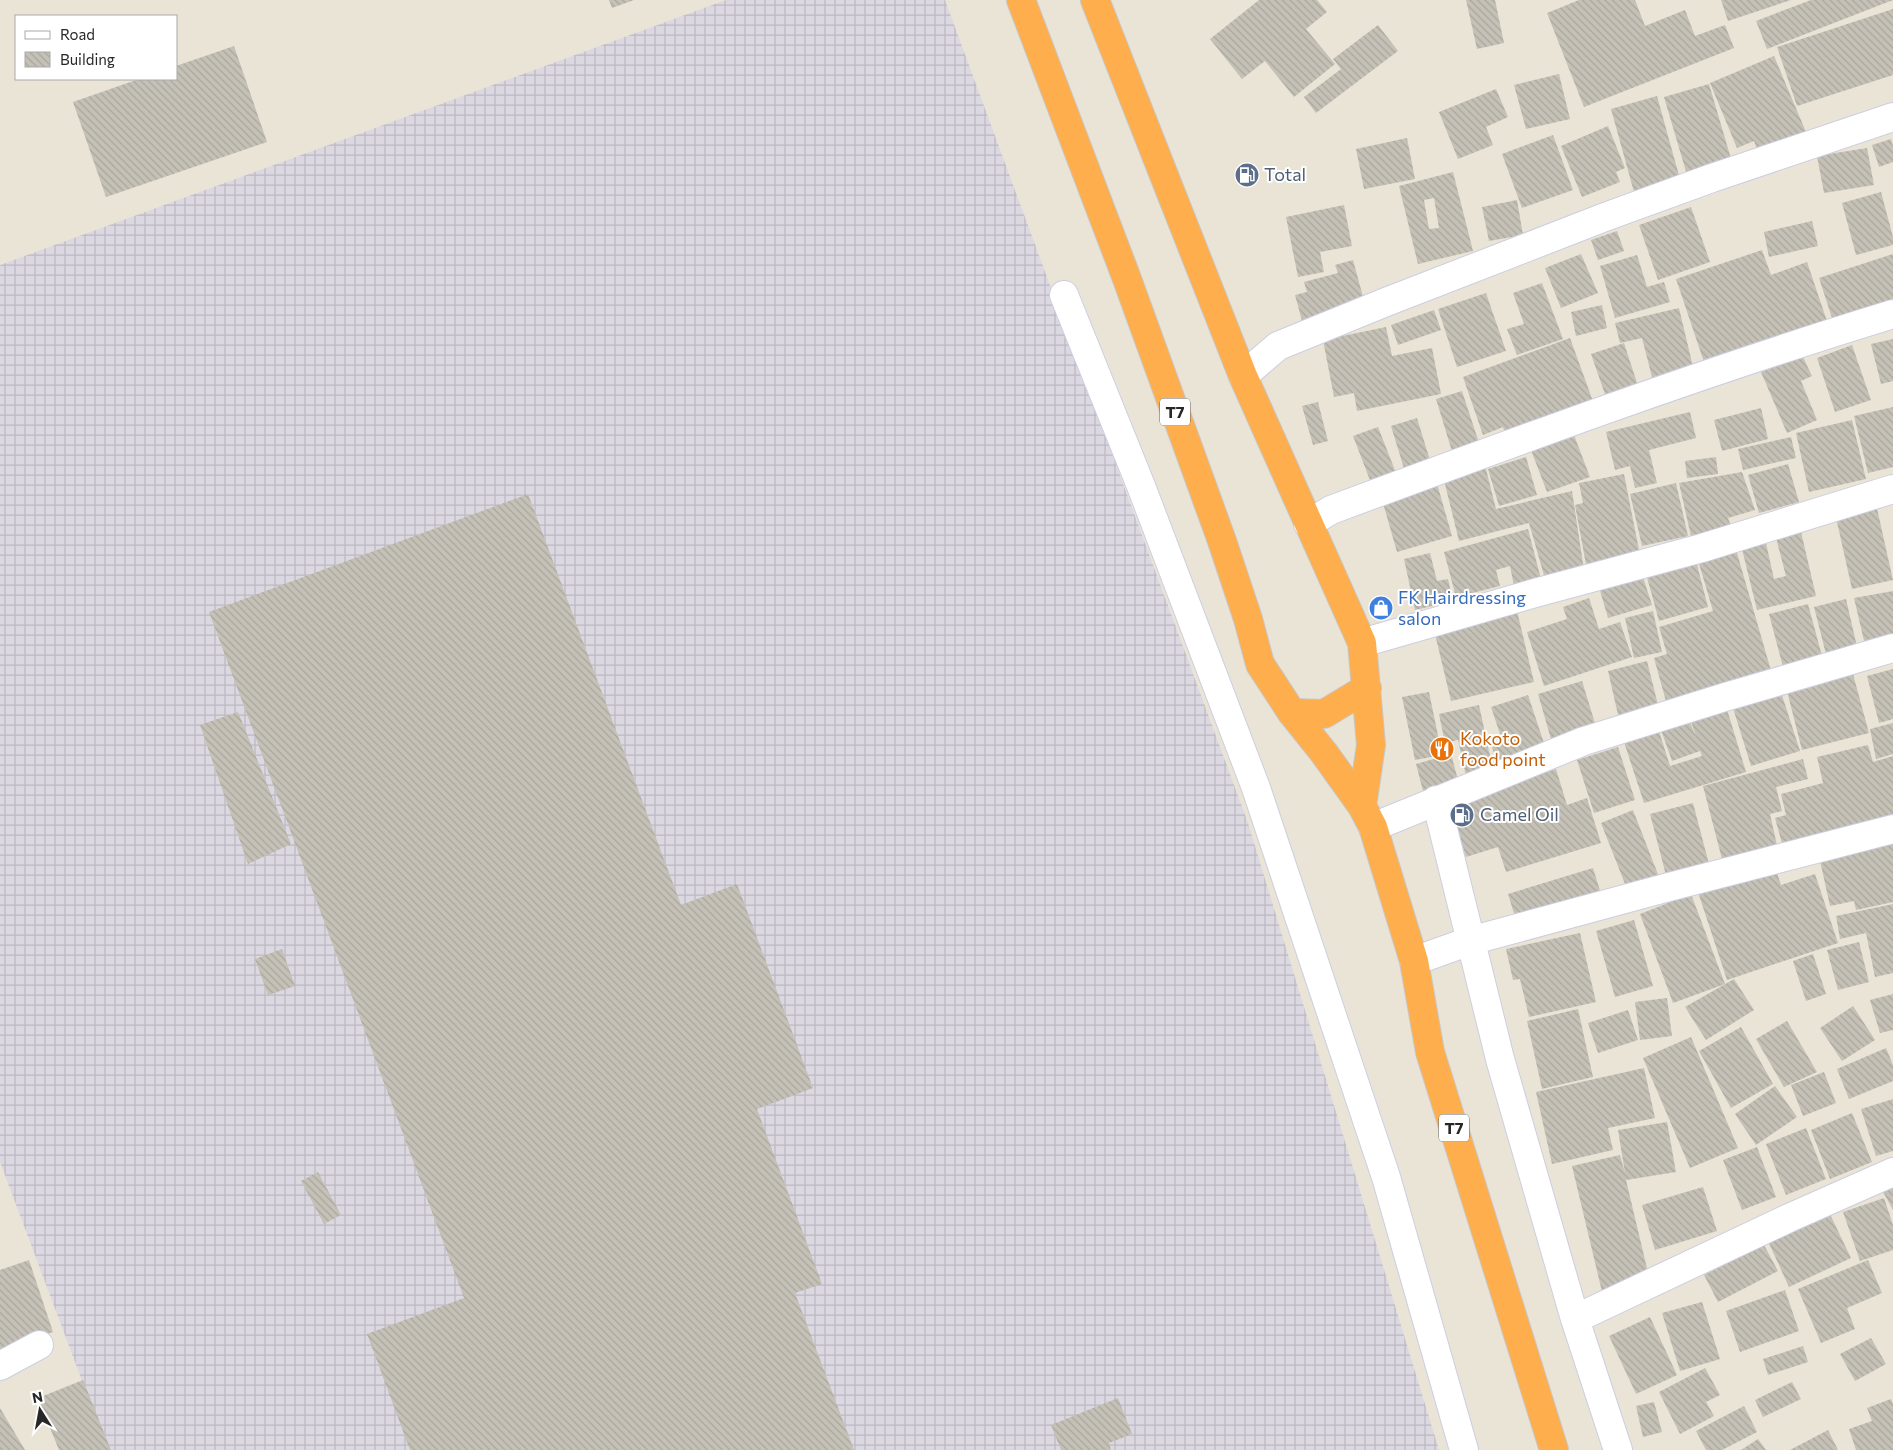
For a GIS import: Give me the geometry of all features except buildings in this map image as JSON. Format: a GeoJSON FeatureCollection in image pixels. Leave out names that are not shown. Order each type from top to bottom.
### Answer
{"type":"FeatureCollection","features":[{"type":"Feature","properties":{"kind":"highway","name":"T7"},"geometry":{"type":"LineString","coordinates":[[1021,0],[1127,279],[1222,541],[1248,619],[1260,664],[1292,713],[1324,753],[1368,816],[1414,961],[1430,1052],[1554,1450]]}},
{"type":"Feature","properties":{"kind":"highway","name":"T7"},"geometry":{"type":"LineString","coordinates":[[1095,0],[1243,376],[1362,644],[1371,745],[1368,816]]}},
{"type":"Feature","properties":{"kind":"highway"},"geometry":{"type":"LineString","coordinates":[[1292,713],[1324,714],[1366,688]]}},
{"type":"Feature","properties":{"kind":"street"},"geometry":{"type":"LineString","coordinates":[[1243,376],[1278,346],[1386,302],[1641,204],[1893,117]]}},
{"type":"Feature","properties":{"kind":"street"},"geometry":{"type":"LineString","coordinates":[[1064,295],[1141,486],[1256,788],[1386,1177],[1464,1450]]}},
{"type":"Feature","properties":{"kind":"street"},"geometry":{"type":"LineString","coordinates":[[1308,524],[1331,510],[1548,430],[1802,342],[1893,314]]}},
{"type":"Feature","properties":{"kind":"street"},"geometry":{"type":"LineString","coordinates":[[1362,644],[1535,593],[1702,548],[1893,489]]}},
{"type":"Feature","properties":{"kind":"street"},"geometry":{"type":"LineString","coordinates":[[1368,816],[1436,800],[1584,741],[1893,648]]}},
{"type":"Feature","properties":{"kind":"street"},"geometry":{"type":"LineString","coordinates":[[1436,800],[1500,1059],[1575,1319],[1618,1450]]}},
{"type":"Feature","properties":{"kind":"street"},"geometry":{"type":"LineString","coordinates":[[1414,961],[1470,941],[1893,829]]}},
{"type":"Feature","properties":{"kind":"street"},"geometry":{"type":"LineString","coordinates":[[1575,1319],[1789,1218],[1893,1172]]}},
{"type":"Feature","properties":{"kind":"street"},"geometry":{"type":"LineString","coordinates":[[0,1366],[39,1345]]}},
{"type":"Feature","properties":{"kind":"shaded area"},"geometry":{"type":"Polygon","coordinates":[[[726,0],[945,0],[1248,823],[1439,1450],[108,1450],[0,1162],[0,265],[726,0]]]}},
{"type":"Feature","properties":{"kind":"place","name":"Total"},"geometry":{"type":"Point","coordinates":[1247,175]}},
{"type":"Feature","properties":{"kind":"place","name":"FK Hairdressing salon"},"geometry":{"type":"Point","coordinates":[1381,608]}},
{"type":"Feature","properties":{"kind":"place","name":"Kokoto food point"},"geometry":{"type":"Point","coordinates":[1442,749]}},
{"type":"Feature","properties":{"kind":"place","name":"Camel Oil"},"geometry":{"type":"Point","coordinates":[1462,815]}}]}
